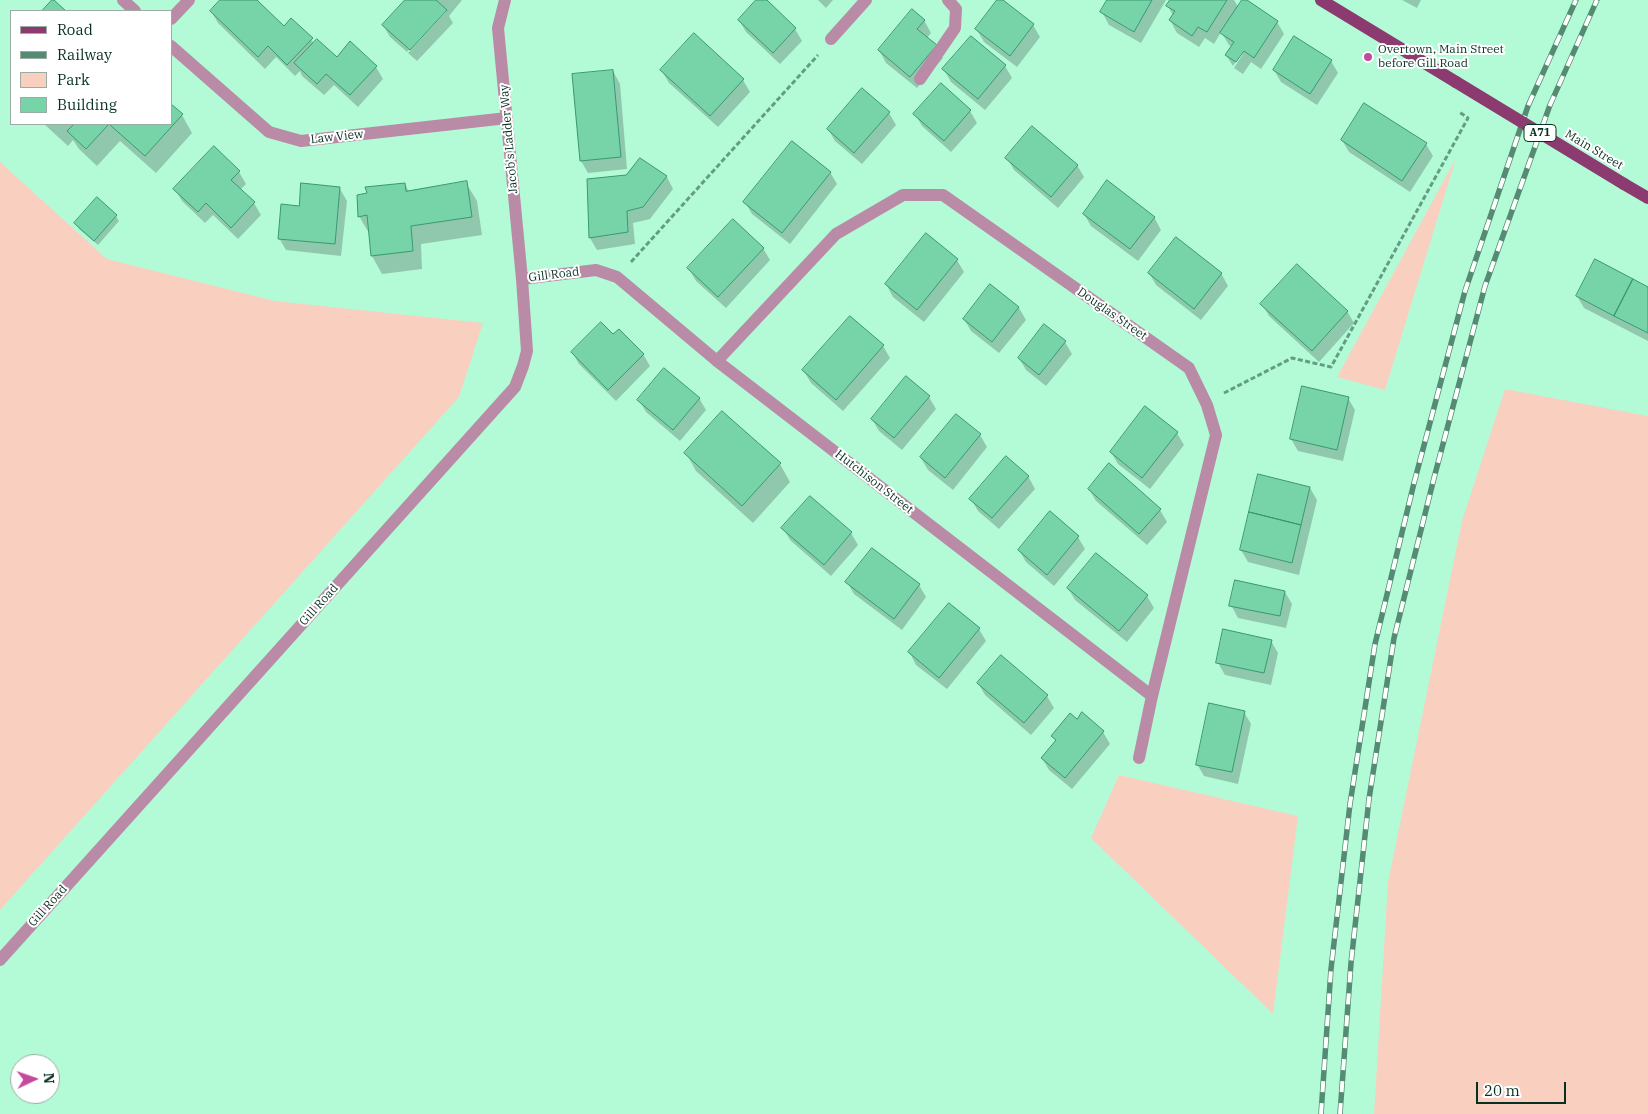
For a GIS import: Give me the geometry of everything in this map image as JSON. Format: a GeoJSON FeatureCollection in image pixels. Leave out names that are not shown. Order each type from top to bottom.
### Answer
{"type":"FeatureCollection","features":[{"type":"Feature","properties":{"kind":"main road","name":"Main Street"},"geometry":{"type":"LineString","coordinates":[[1321,0],[1648,198]]}},
{"type":"Feature","properties":{"kind":"street"},"geometry":{"type":"LineString","coordinates":[[123,0],[134,10]]}},
{"type":"Feature","properties":{"kind":"street"},"geometry":{"type":"LineString","coordinates":[[172,18],[188,0]]}},
{"type":"Feature","properties":{"kind":"street","name":"Jacob's Ladder Way"},"geometry":{"type":"LineString","coordinates":[[505,0],[498,28],[522,279]]}},
{"type":"Feature","properties":{"kind":"street"},"geometry":{"type":"LineString","coordinates":[[831,39],[866,0]]}},
{"type":"Feature","properties":{"kind":"street"},"geometry":{"type":"LineString","coordinates":[[920,79],[955,28],[956,9],[948,0]]}},
{"type":"Feature","properties":{"kind":"street","name":"Law View"},"geometry":{"type":"LineString","coordinates":[[172,47],[269,132],[302,141],[507,118]]}},
{"type":"Feature","properties":{"kind":"street","name":"Douglas Street"},"geometry":{"type":"LineString","coordinates":[[717,361],[836,234],[903,195],[943,195],[1189,368],[1207,404],[1216,435],[1152,696],[1139,758]]}},
{"type":"Feature","properties":{"kind":"street","name":"Hutchison Street"},"geometry":{"type":"LineString","coordinates":[[596,270],[617,277],[717,361],[1152,696]]}},
{"type":"Feature","properties":{"kind":"street","name":"Gill Road"},"geometry":{"type":"LineString","coordinates":[[0,960],[515,387],[527,351],[522,279],[596,270]]}},
{"type":"Feature","properties":{"kind":"path"},"geometry":{"type":"LineString","coordinates":[[617,277],[831,39]]}},
{"type":"Feature","properties":{"kind":"path"},"geometry":{"type":"LineString","coordinates":[[1207,404],[1226,392],[1292,358],[1331,367],[1468,118],[1453,108]]}},
{"type":"Feature","properties":{"kind":"green space"},"geometry":{"type":"Polygon","coordinates":[[[1456,158],[1385,390],[1337,377],[1456,158]]]}},
{"type":"Feature","properties":{"kind":"green space"},"geometry":{"type":"Polygon","coordinates":[[[0,162],[107,259],[275,301],[483,323],[459,397],[0,910],[0,162]]]}},
{"type":"Feature","properties":{"kind":"green space"},"geometry":{"type":"Polygon","coordinates":[[[1505,389],[1648,416],[1648,1114],[1374,1114],[1388,882],[1462,521],[1505,389]]]}},
{"type":"Feature","properties":{"kind":"green space"},"geometry":{"type":"Polygon","coordinates":[[[1119,775],[1298,816],[1273,1014],[1091,838],[1119,775]]]}},
{"type":"Feature","properties":{"kind":"building"},"geometry":{"type":"Polygon","coordinates":[[[54,0],[65,10],[43,10],[54,0]]]}},
{"type":"Feature","properties":{"kind":"building"},"geometry":{"type":"Polygon","coordinates":[[[220,0],[257,0],[284,26],[291,18],[313,38],[287,65],[268,46],[258,57],[210,11],[220,0]]]}},
{"type":"Feature","properties":{"kind":"building"},"geometry":{"type":"Polygon","coordinates":[[[405,0],[436,0],[447,10],[410,50],[382,25],[405,0]]]}},
{"type":"Feature","properties":{"kind":"building"},"geometry":{"type":"Polygon","coordinates":[[[756,0],[767,0],[796,28],[773,53],[738,20],[756,0]]]}},
{"type":"Feature","properties":{"kind":"building"},"geometry":{"type":"Polygon","coordinates":[[[997,0],[1003,0],[1034,24],[1010,56],[975,29],[997,0]]]}},
{"type":"Feature","properties":{"kind":"building"},"geometry":{"type":"Polygon","coordinates":[[[1107,0],[1152,0],[1134,32],[1100,12],[1107,0]]]}},
{"type":"Feature","properties":{"kind":"building"},"geometry":{"type":"Polygon","coordinates":[[[1170,0],[1227,0],[1207,32],[1198,27],[1192,36],[1169,20],[1175,11],[1166,6],[1170,0]]]}},
{"type":"Feature","properties":{"kind":"building"},"geometry":{"type":"Polygon","coordinates":[[[1242,0],[1247,0],[1278,21],[1254,58],[1244,51],[1236,62],[1225,55],[1234,42],[1220,33],[1242,0]]]}},
{"type":"Feature","properties":{"kind":"building"},"geometry":{"type":"Polygon","coordinates":[[[912,9],[925,20],[917,29],[937,45],[910,77],[878,50],[912,9]]]}},
{"type":"Feature","properties":{"kind":"building"},"geometry":{"type":"Polygon","coordinates":[[[694,33],[744,79],[710,116],[660,70],[694,33]]]}},
{"type":"Feature","properties":{"kind":"building"},"geometry":{"type":"Polygon","coordinates":[[[971,36],[1006,65],[978,99],[942,69],[971,36]]]}},
{"type":"Feature","properties":{"kind":"building"},"geometry":{"type":"Polygon","coordinates":[[[1294,36],[1332,60],[1310,94],[1273,70],[1294,36]]]}},
{"type":"Feature","properties":{"kind":"building"},"geometry":{"type":"Polygon","coordinates":[[[317,39],[337,57],[350,41],[377,66],[350,95],[326,74],[317,84],[294,63],[317,39]]]}},
{"type":"Feature","properties":{"kind":"building"},"geometry":{"type":"Polygon","coordinates":[[[613,70],[621,157],[580,161],[572,74],[613,70]]]}},
{"type":"Feature","properties":{"kind":"building"},"geometry":{"type":"Polygon","coordinates":[[[941,83],[971,110],[944,141],[913,114],[941,83]]]}},
{"type":"Feature","properties":{"kind":"building"},"geometry":{"type":"Polygon","coordinates":[[[862,88],[890,112],[854,153],[827,129],[862,88]]]}},
{"type":"Feature","properties":{"kind":"building"},"geometry":{"type":"Polygon","coordinates":[[[1364,103],[1427,143],[1402,181],[1341,140],[1364,103]]]}},
{"type":"Feature","properties":{"kind":"building"},"geometry":{"type":"Polygon","coordinates":[[[172,105],[183,114],[145,156],[110,125],[172,125],[172,105]]]}},
{"type":"Feature","properties":{"kind":"building"},"geometry":{"type":"Polygon","coordinates":[[[73,125],[108,125],[86,149],[67,131],[73,125]]]}},
{"type":"Feature","properties":{"kind":"building"},"geometry":{"type":"Polygon","coordinates":[[[1032,126],[1078,165],[1051,197],[1005,158],[1032,126]]]}},
{"type":"Feature","properties":{"kind":"building"},"geometry":{"type":"Polygon","coordinates":[[[792,141],[831,172],[782,233],[743,202],[792,141]]]}},
{"type":"Feature","properties":{"kind":"building"},"geometry":{"type":"Polygon","coordinates":[[[214,146],[240,171],[231,180],[255,202],[231,228],[206,203],[198,212],[173,189],[214,146]]]}},
{"type":"Feature","properties":{"kind":"building"},"geometry":{"type":"Polygon","coordinates":[[[640,158],[667,176],[643,207],[627,211],[628,232],[589,238],[587,179],[626,175],[640,158]]]}},
{"type":"Feature","properties":{"kind":"building"},"geometry":{"type":"Polygon","coordinates":[[[1107,180],[1155,217],[1130,249],[1083,214],[1107,180]]]}},
{"type":"Feature","properties":{"kind":"building"},"geometry":{"type":"Polygon","coordinates":[[[467,181],[472,217],[411,226],[413,251],[371,256],[367,215],[358,217],[357,195],[367,193],[365,187],[405,183],[406,191],[467,181]]]}},
{"type":"Feature","properties":{"kind":"building"},"geometry":{"type":"Polygon","coordinates":[[[301,183],[340,187],[335,244],[278,239],[281,204],[299,206],[301,183]]]}},
{"type":"Feature","properties":{"kind":"building"},"geometry":{"type":"Polygon","coordinates":[[[97,197],[117,215],[94,241],[74,223],[97,197]]]}},
{"type":"Feature","properties":{"kind":"building"},"geometry":{"type":"Polygon","coordinates":[[[733,219],[764,248],[718,297],[687,268],[733,219]]]}},
{"type":"Feature","properties":{"kind":"building"},"geometry":{"type":"Polygon","coordinates":[[[926,233],[958,259],[917,310],[885,284],[926,233]]]}},
{"type":"Feature","properties":{"kind":"building"},"geometry":{"type":"Polygon","coordinates":[[[1176,237],[1222,273],[1194,309],[1148,273],[1176,237]]]}},
{"type":"Feature","properties":{"kind":"building"},"geometry":{"type":"Polygon","coordinates":[[[1595,259],[1633,279],[1614,316],[1576,296],[1595,259]]]}},
{"type":"Feature","properties":{"kind":"building"},"geometry":{"type":"Polygon","coordinates":[[[1297,264],[1348,311],[1312,351],[1260,304],[1297,264]]]}},
{"type":"Feature","properties":{"kind":"building"},"geometry":{"type":"Polygon","coordinates":[[[1633,279],[1648,287],[1648,333],[1614,316],[1633,279]]]}},
{"type":"Feature","properties":{"kind":"building"},"geometry":{"type":"Polygon","coordinates":[[[990,284],[1019,307],[992,342],[963,319],[990,284]]]}},
{"type":"Feature","properties":{"kind":"building"},"geometry":{"type":"Polygon","coordinates":[[[850,316],[884,345],[836,400],[802,370],[850,316]]]}},
{"type":"Feature","properties":{"kind":"building"},"geometry":{"type":"Polygon","coordinates":[[[601,322],[613,334],[619,329],[644,354],[608,390],[571,352],[601,322]]]}},
{"type":"Feature","properties":{"kind":"building"},"geometry":{"type":"Polygon","coordinates":[[[1044,324],[1066,341],[1039,375],[1018,358],[1044,324]]]}},
{"type":"Feature","properties":{"kind":"building"},"geometry":{"type":"Polygon","coordinates":[[[664,368],[700,398],[673,430],[637,400],[664,368]]]}},
{"type":"Feature","properties":{"kind":"building"},"geometry":{"type":"Polygon","coordinates":[[[906,376],[930,396],[894,438],[871,419],[906,376]]]}},
{"type":"Feature","properties":{"kind":"building"},"geometry":{"type":"Polygon","coordinates":[[[1302,386],[1349,397],[1337,450],[1290,439],[1302,386]]]}},
{"type":"Feature","properties":{"kind":"building"},"geometry":{"type":"Polygon","coordinates":[[[1145,406],[1178,432],[1142,478],[1110,452],[1145,406]]]}},
{"type":"Feature","properties":{"kind":"building"},"geometry":{"type":"Polygon","coordinates":[[[722,411],[781,463],[742,506],[684,453],[722,411]]]}},
{"type":"Feature","properties":{"kind":"building"},"geometry":{"type":"Polygon","coordinates":[[[956,414],[981,434],[945,478],[920,457],[956,414]]]}},
{"type":"Feature","properties":{"kind":"building"},"geometry":{"type":"Polygon","coordinates":[[[1006,456],[1029,476],[992,518],[969,499],[1006,456]]]}},
{"type":"Feature","properties":{"kind":"building"},"geometry":{"type":"Polygon","coordinates":[[[1109,463],[1161,509],[1139,534],[1088,489],[1109,463]]]}},
{"type":"Feature","properties":{"kind":"building"},"geometry":{"type":"Polygon","coordinates":[[[1258,474],[1310,487],[1301,525],[1249,512],[1258,474]]]}},
{"type":"Feature","properties":{"kind":"building"},"geometry":{"type":"Polygon","coordinates":[[[810,496],[852,532],[824,565],[781,528],[810,496]]]}},
{"type":"Feature","properties":{"kind":"building"},"geometry":{"type":"Polygon","coordinates":[[[1050,511],[1079,536],[1047,575],[1018,550],[1050,511]]]}},
{"type":"Feature","properties":{"kind":"building"},"geometry":{"type":"Polygon","coordinates":[[[1249,512],[1301,525],[1292,563],[1240,550],[1249,512]]]}},
{"type":"Feature","properties":{"kind":"building"},"geometry":{"type":"Polygon","coordinates":[[[872,548],[920,584],[894,619],[845,582],[872,548]]]}},
{"type":"Feature","properties":{"kind":"building"},"geometry":{"type":"Polygon","coordinates":[[[1096,553],[1148,595],[1119,631],[1067,588],[1096,553]]]}},
{"type":"Feature","properties":{"kind":"building"},"geometry":{"type":"Polygon","coordinates":[[[1235,580],[1285,591],[1280,616],[1229,606],[1235,580]]]}},
{"type":"Feature","properties":{"kind":"building"},"geometry":{"type":"Polygon","coordinates":[[[949,603],[980,628],[939,678],[908,652],[949,603]]]}},
{"type":"Feature","properties":{"kind":"building"},"geometry":{"type":"Polygon","coordinates":[[[1223,629],[1272,640],[1264,673],[1216,663],[1223,629]]]}},
{"type":"Feature","properties":{"kind":"building"},"geometry":{"type":"Polygon","coordinates":[[[1001,655],[1048,695],[1024,723],[977,683],[1001,655]]]}},
{"type":"Feature","properties":{"kind":"building"},"geometry":{"type":"Polygon","coordinates":[[[1209,703],[1245,711],[1232,772],[1196,765],[1209,703]]]}},
{"type":"Feature","properties":{"kind":"building"},"geometry":{"type":"Polygon","coordinates":[[[1082,712],[1104,731],[1065,778],[1041,758],[1056,740],[1051,736],[1070,713],[1077,719],[1082,712]]]}},
{"type":"Feature","properties":{"kind":"railway"},"geometry":{"type":"LineString","coordinates":[[1321,1114],[1331,969],[1350,804],[1375,644],[1414,483],[1465,291],[1528,106],[1576,0]]}},
{"type":"Feature","properties":{"kind":"railway"},"geometry":{"type":"LineString","coordinates":[[1340,1114],[1351,963],[1369,799],[1394,638],[1485,286],[1550,105],[1597,0]]}},
{"type":"Feature","properties":{"kind":"place","name":"Overtown, Main Street before Gill Road"},"geometry":{"type":"Point","coordinates":[1368,57]}}]}
